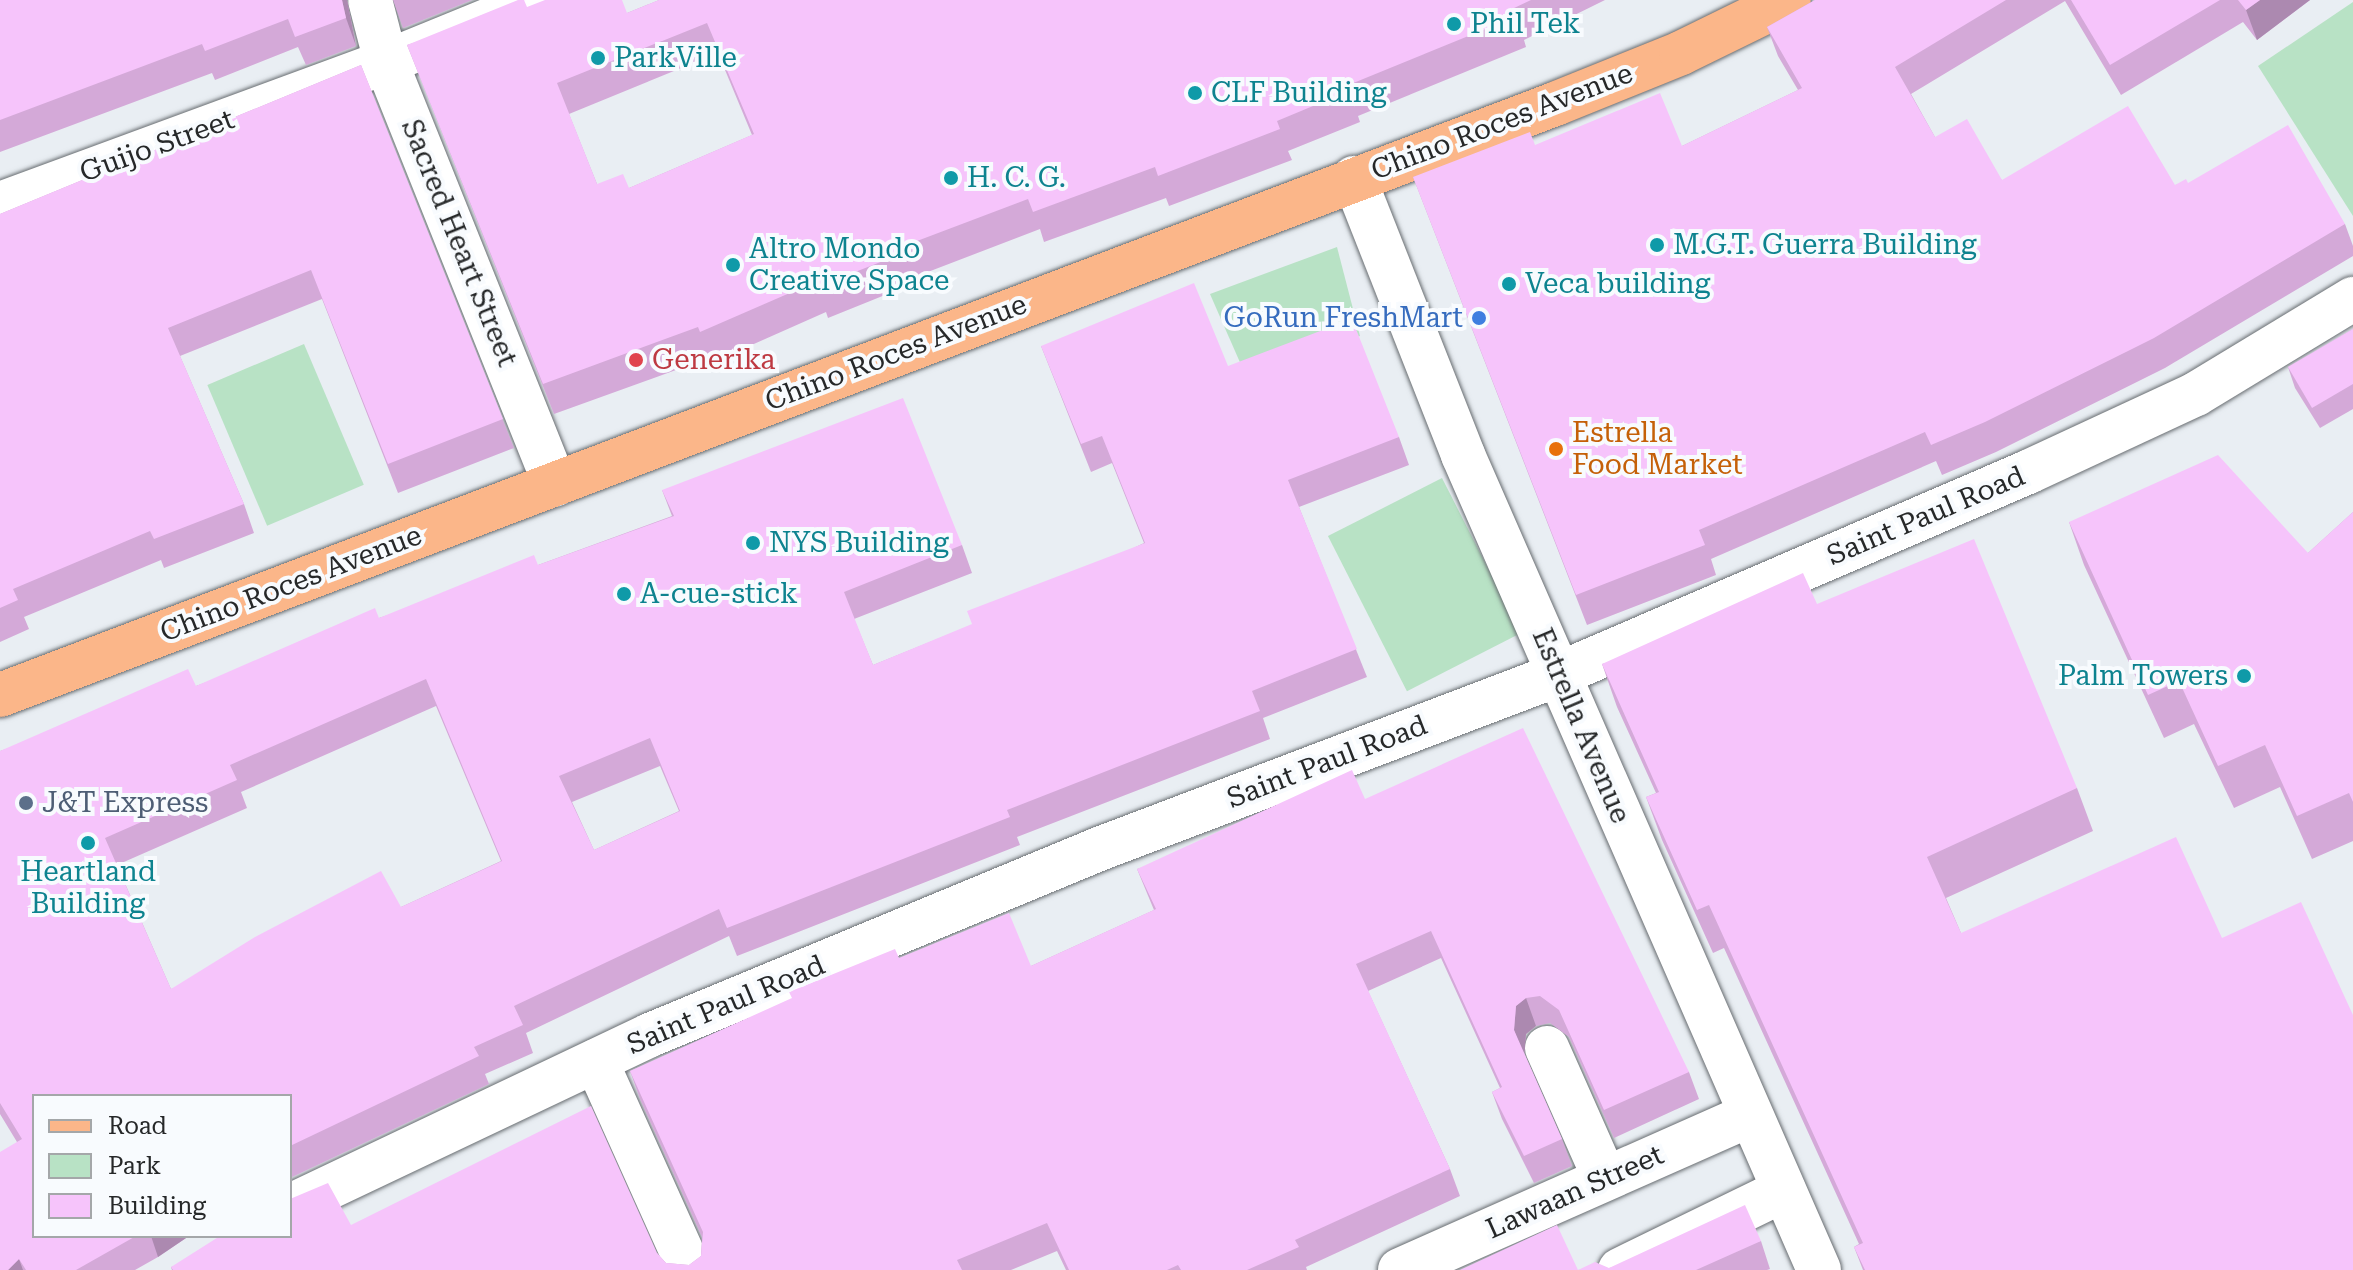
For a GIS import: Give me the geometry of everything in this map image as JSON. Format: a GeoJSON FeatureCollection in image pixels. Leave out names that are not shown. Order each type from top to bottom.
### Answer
{"type":"FeatureCollection","features":[{"type":"Feature","properties":{"kind":"main road","name":"Chino Roces Avenue"},"geometry":{"type":"LineString","coordinates":[[0,695],[1583,93],[1789,0]]}},
{"type":"Feature","properties":{"kind":"street","name":"Sacred Heart Street"},"geometry":{"type":"LineString","coordinates":[[370,0],[386,62],[555,484]]}},
{"type":"Feature","properties":{"kind":"street","name":"Guijo Street"},"geometry":{"type":"LineString","coordinates":[[0,204],[386,62],[538,0]]}},
{"type":"Feature","properties":{"kind":"street","name":"Estrella Avenue"},"geometry":{"type":"LineString","coordinates":[[1354,178],[1463,455],[1819,1270]]}},
{"type":"Feature","properties":{"kind":"street","name":"Saint Paul Road"},"geometry":{"type":"LineString","coordinates":[[292,1205],[596,1061],[1099,849],[1559,674],[2196,394],[2353,299]]}},
{"type":"Feature","properties":{"kind":"street"},"geometry":{"type":"LineString","coordinates":[[1547,1048],[1605,1179]]}},
{"type":"Feature","properties":{"kind":"street"},"geometry":{"type":"LineString","coordinates":[[596,1061],[690,1270]]}},
{"type":"Feature","properties":{"kind":"street","name":"Lawaan Street"},"geometry":{"type":"LineString","coordinates":[[1400,1270],[1750,1115]]}},
{"type":"Feature","properties":{"kind":"street"},"geometry":{"type":"LineString","coordinates":[[1620,1270],[1784,1190]]}},
{"type":"Feature","properties":{"kind":"green space"},"geometry":{"type":"Polygon","coordinates":[[[2353,2],[2353,216],[2258,66],[2353,2]]]}},
{"type":"Feature","properties":{"kind":"green space"},"geometry":{"type":"Polygon","coordinates":[[[1337,247],[1360,336],[1249,383],[1210,294],[1337,247]]]}},
{"type":"Feature","properties":{"kind":"green space"},"geometry":{"type":"Polygon","coordinates":[[[304,344],[364,485],[267,526],[207,385],[304,344]]]}},
{"type":"Feature","properties":{"kind":"green space"},"geometry":{"type":"Polygon","coordinates":[[[1442,478],[1521,633],[1407,691],[1328,536],[1442,478]]]}},
{"type":"Feature","properties":{"kind":"building"},"geometry":{"type":"Polygon","coordinates":[[[0,0],[342,0],[346,18],[295,37],[288,19],[205,51],[202,44],[0,120],[0,0]]]}},
{"type":"Feature","properties":{"kind":"building"},"geometry":{"type":"Polygon","coordinates":[[[518,0],[524,0],[527,7],[545,0],[622,0],[627,13],[659,0],[1531,0],[1512,9],[1515,17],[1346,86],[1349,91],[1277,121],[1280,129],[1158,176],[1155,167],[1033,212],[1028,199],[909,244],[911,250],[817,287],[815,282],[700,332],[698,327],[543,384],[407,45],[518,0]],[[707,23],[557,83],[597,184],[623,174],[629,188],[754,134],[707,23]]]}},
{"type":"Feature","properties":{"kind":"building"},"geometry":{"type":"Polygon","coordinates":[[[1815,0],[2006,0],[1895,67],[1935,137],[1967,119],[2002,180],[2128,106],[2175,185],[2186,179],[2188,183],[2288,125],[2345,224],[2154,338],[1985,422],[1931,445],[1925,432],[1699,530],[1705,545],[1576,595],[1413,177],[1530,132],[1535,145],[1660,93],[1682,146],[1802,88],[1767,27],[1815,0]]]}},
{"type":"Feature","properties":{"kind":"building"},"geometry":{"type":"Polygon","coordinates":[[[2071,0],[2220,0],[2110,65],[2071,0]]]}},
{"type":"Feature","properties":{"kind":"building"},"geometry":{"type":"Polygon","coordinates":[[[2238,0],[2260,0],[2246,10],[2238,0]]]}},
{"type":"Feature","properties":{"kind":"building"},"geometry":{"type":"Polygon","coordinates":[[[361,65],[503,419],[388,464],[311,270],[168,328],[244,504],[154,539],[150,531],[13,589],[18,600],[0,608],[0,214],[361,65]]]}},
{"type":"Feature","properties":{"kind":"building"},"geometry":{"type":"Polygon","coordinates":[[[1194,283],[1228,366],[1352,319],[1399,437],[1288,480],[1357,649],[1252,691],[1260,711],[1007,810],[1010,817],[727,928],[719,909],[514,1006],[523,1025],[474,1047],[479,1056],[292,1145],[292,1094],[32,1094],[32,1238],[132,1238],[76,1270],[26,1270],[19,1259],[8,1270],[0,1270],[0,1152],[22,1139],[0,1103],[0,751],[188,669],[196,686],[375,608],[379,618],[534,555],[538,565],[674,516],[662,490],[903,398],[962,545],[844,592],[873,665],[972,624],[967,611],[1145,543],[1102,436],[1081,444],[1041,346],[1194,283]],[[426,679],[230,765],[237,780],[105,838],[171,989],[255,937],[381,871],[401,907],[502,861],[426,679]],[[650,738],[559,776],[594,850],[680,811],[650,738]]]}},
{"type":"Feature","properties":{"kind":"building"},"geometry":{"type":"Polygon","coordinates":[[[2353,329],[2353,384],[2312,408],[2288,367],[2353,329]]]}},
{"type":"Feature","properties":{"kind":"building","name":"Palm Towers"},"geometry":{"type":"Polygon","coordinates":[[[2218,455],[2308,553],[2353,512],[2353,802],[2349,793],[2297,816],[2265,745],[2218,766],[2179,681],[2148,695],[2069,522],[2218,455]]]}},
{"type":"Feature","properties":{"kind":"building"},"geometry":{"type":"Polygon","coordinates":[[[1974,539],[2077,788],[1927,857],[1961,933],[2176,837],[2222,938],[2301,902],[2353,1015],[2353,1270],[1865,1270],[1854,1247],[1863,1243],[1709,905],[1697,910],[1646,797],[1659,792],[1602,664],[1803,573],[1817,604],[1974,539]]]}},
{"type":"Feature","properties":{"kind":"building"},"geometry":{"type":"Polygon","coordinates":[[[1523,728],[1689,1072],[1604,1110],[1559,1010],[1540,996],[1526,998],[1516,1006],[1514,1030],[1562,1139],[1524,1156],[1492,1092],[1502,1087],[1431,931],[1356,964],[1450,1169],[1295,1240],[1299,1247],[1247,1270],[1181,1270],[1178,1265],[1167,1270],[1069,1270],[1047,1223],[957,1260],[962,1270],[173,1270],[171,1267],[217,1238],[292,1238],[292,1198],[328,1183],[351,1225],[591,1106],[657,1253],[666,1263],[689,1265],[701,1256],[703,1232],[630,1071],[792,998],[789,992],[895,949],[899,958],[1009,913],[1031,966],[1156,909],[1137,869],[1352,770],[1365,799],[1523,728]]]}},
{"type":"Feature","properties":{"kind":"building"},"geometry":{"type":"Polygon","coordinates":[[[1745,1205],[1761,1241],[1696,1270],[1578,1270],[1595,1262],[1609,1268],[1745,1205]]]}},
{"type":"Feature","properties":{"kind":"building"},"geometry":{"type":"Polygon","coordinates":[[[1557,1225],[1578,1270],[1460,1270],[1557,1225]]]}},
{"type":"Feature","properties":{"kind":"place","name":"Phil Tek"},"geometry":{"type":"Point","coordinates":[1454,24]}},
{"type":"Feature","properties":{"kind":"place","name":"ParkVille"},"geometry":{"type":"Point","coordinates":[598,58]}},
{"type":"Feature","properties":{"kind":"place","name":"CLF Building"},"geometry":{"type":"Point","coordinates":[1195,93]}},
{"type":"Feature","properties":{"kind":"place","name":"H. C. G."},"geometry":{"type":"Point","coordinates":[951,178]}},
{"type":"Feature","properties":{"kind":"place","name":"M.G.T. Guerra Building"},"geometry":{"type":"Point","coordinates":[1657,245]}},
{"type":"Feature","properties":{"kind":"place","name":"Altro Mondo Creative Space"},"geometry":{"type":"Point","coordinates":[733,265]}},
{"type":"Feature","properties":{"kind":"place","name":"Veca building"},"geometry":{"type":"Point","coordinates":[1509,284]}},
{"type":"Feature","properties":{"kind":"place","name":"GoRun FreshMart"},"geometry":{"type":"Point","coordinates":[1479,318]}},
{"type":"Feature","properties":{"kind":"place","name":"Generika"},"geometry":{"type":"Point","coordinates":[636,360]}},
{"type":"Feature","properties":{"kind":"place","name":"Estrella Food Market"},"geometry":{"type":"Point","coordinates":[1556,449]}},
{"type":"Feature","properties":{"kind":"place","name":"NYS Building"},"geometry":{"type":"Point","coordinates":[753,543]}},
{"type":"Feature","properties":{"kind":"place","name":"A-cue-stick"},"geometry":{"type":"Point","coordinates":[624,594]}},
{"type":"Feature","properties":{"kind":"place","name":"Palm Towers"},"geometry":{"type":"Point","coordinates":[2244,676]}},
{"type":"Feature","properties":{"kind":"place","name":"J&T Express"},"geometry":{"type":"Point","coordinates":[26,803]}},
{"type":"Feature","properties":{"kind":"place","name":"Heartland Building"},"geometry":{"type":"Point","coordinates":[88,843]}}]}
